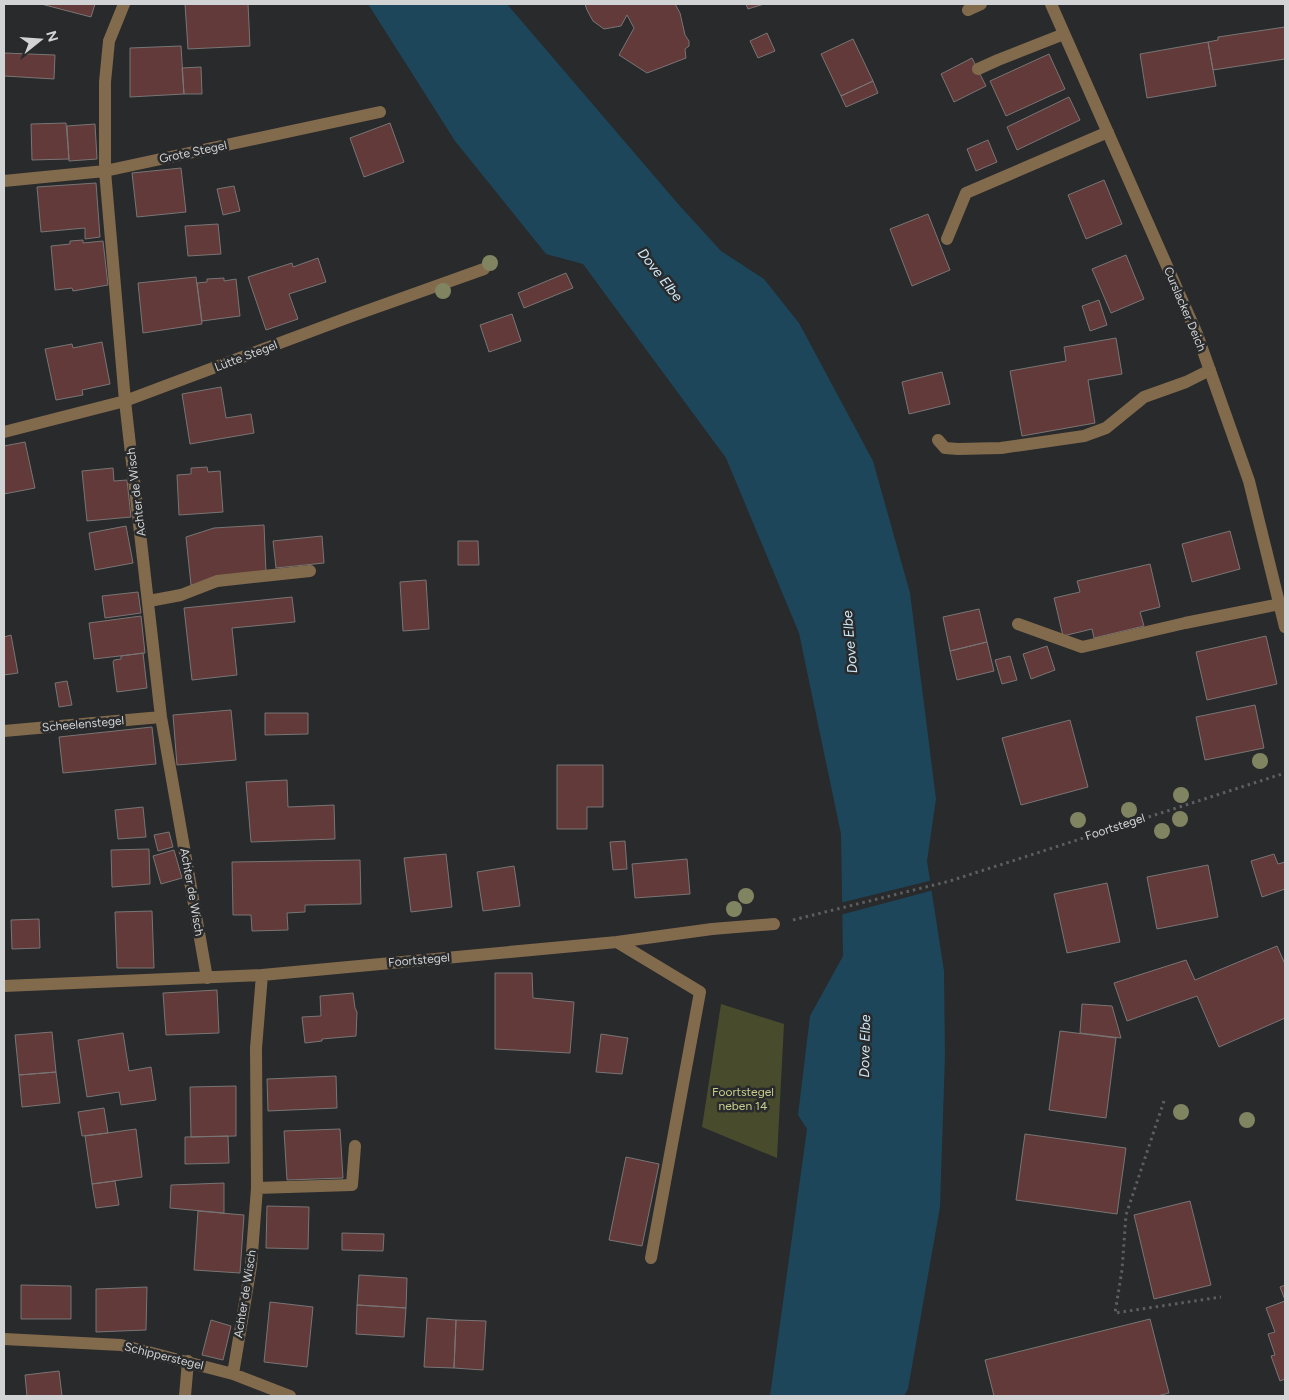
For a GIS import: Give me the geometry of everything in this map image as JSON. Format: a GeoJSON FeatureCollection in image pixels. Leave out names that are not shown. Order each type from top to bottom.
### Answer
{"type":"FeatureCollection","features":[{"type":"Feature","properties":{"kind":"street","name":"Achter de Wisch"},"geometry":{"type":"LineString","coordinates":[[124,4],[110,41],[105,82],[105,171],[125,401],[161,717],[208,978]]}},
{"type":"Feature","properties":{"kind":"street"},"geometry":{"type":"LineString","coordinates":[[968,10],[981,4]]}},
{"type":"Feature","properties":{"kind":"street","name":"Curslacker Deich"},"geometry":{"type":"LineString","coordinates":[[1051,4],[1197,334],[1249,481],[1285,627]]}},
{"type":"Feature","properties":{"kind":"street"},"geometry":{"type":"LineString","coordinates":[[978,69],[1064,34]]}},
{"type":"Feature","properties":{"kind":"street","name":"Grote Stegel"},"geometry":{"type":"LineString","coordinates":[[4,181],[105,171],[380,112]]}},
{"type":"Feature","properties":{"kind":"street"},"geometry":{"type":"LineString","coordinates":[[947,239],[966,192],[1108,132]]}},
{"type":"Feature","properties":{"kind":"street","name":"Lütte Stegel"},"geometry":{"type":"LineString","coordinates":[[4,432],[125,401],[484,269]]}},
{"type":"Feature","properties":{"kind":"street"},"geometry":{"type":"LineString","coordinates":[[938,440],[945,448],[976,449],[1001,448],[1084,436],[1106,428],[1144,397],[1186,382],[1210,370]]}},
{"type":"Feature","properties":{"kind":"street"},"geometry":{"type":"LineString","coordinates":[[149,601],[181,595],[216,581],[310,571]]}},
{"type":"Feature","properties":{"kind":"street"},"geometry":{"type":"LineString","coordinates":[[1018,624],[1082,648],[1184,623],[1280,604]]}},
{"type":"Feature","properties":{"kind":"street","name":"Scheelenstegel"},"geometry":{"type":"LineString","coordinates":[[4,730],[161,717]]}},
{"type":"Feature","properties":{"kind":"street","name":"Foortstegel"},"geometry":{"type":"LineString","coordinates":[[4,986],[262,975],[617,942],[712,928],[774,924]]}},
{"type":"Feature","properties":{"kind":"street"},"geometry":{"type":"LineString","coordinates":[[617,942],[700,992],[650,1258]]}},
{"type":"Feature","properties":{"kind":"street","name":"Achter de Wisch"},"geometry":{"type":"LineString","coordinates":[[233,1374],[251,1266],[257,1188],[256,1048],[262,975]]}},
{"type":"Feature","properties":{"kind":"street"},"geometry":{"type":"LineString","coordinates":[[257,1188],[352,1185],[355,1146]]}},
{"type":"Feature","properties":{"kind":"street","name":"Schipperstegel"},"geometry":{"type":"LineString","coordinates":[[4,1339],[121,1344],[233,1374],[290,1396]]}},
{"type":"Feature","properties":{"kind":"street"},"geometry":{"type":"LineString","coordinates":[[185,1396],[188,1361]]}},
{"type":"Feature","properties":{"kind":"path","name":"Foortstegel"},"geometry":{"type":"LineString","coordinates":[[774,924],[945,882],[1285,773]]}},
{"type":"Feature","properties":{"kind":"path"},"geometry":{"type":"LineString","coordinates":[[1164,1101],[1126,1215],[1122,1270],[1115,1313],[1221,1297]]}},
{"type":"Feature","properties":{"kind":"green space","name":"Foortstegel neben 14"},"geometry":{"type":"Polygon","coordinates":[[[721,1004],[784,1024],[777,1158],[702,1127],[721,1004]]]}},
{"type":"Feature","properties":{"kind":"water","name":"Dove Elbe"},"geometry":{"type":"Polygon","coordinates":[[[368,4],[507,4],[679,205],[721,251],[764,279],[799,323],[873,461],[910,593],[936,799],[927,861],[944,971],[945,1055],[940,1207],[908,1389],[904,1396],[770,1396],[807,1129],[798,1115],[810,1016],[843,956],[841,834],[799,633],[726,458],[583,264],[546,254],[455,141],[368,4]]]}},
{"type":"Feature","properties":{"kind":"pier"},"geometry":{"type":"Polygon","coordinates":[[[933,880],[934,890],[840,915],[840,903],[933,880]]]}},
{"type":"Feature","properties":{"kind":"building"},"geometry":{"type":"Polygon","coordinates":[[[41,4],[95,4],[91,17],[41,4]]]}},
{"type":"Feature","properties":{"kind":"building"},"geometry":{"type":"Polygon","coordinates":[[[185,4],[248,4],[250,46],[188,49],[185,4]]]}},
{"type":"Feature","properties":{"kind":"building"},"geometry":{"type":"Polygon","coordinates":[[[585,4],[675,4],[680,13],[685,35],[689,41],[689,46],[685,49],[686,58],[647,73],[619,55],[634,28],[627,15],[621,26],[604,29],[593,21],[585,4]]]}},
{"type":"Feature","properties":{"kind":"building"},"geometry":{"type":"Polygon","coordinates":[[[746,4],[764,4],[748,9],[746,4]]]}},
{"type":"Feature","properties":{"kind":"building"},"geometry":{"type":"Polygon","coordinates":[[[1285,27],[1285,59],[1213,70],[1208,42],[1218,40],[1218,37],[1285,27]]]}},
{"type":"Feature","properties":{"kind":"building"},"geometry":{"type":"Polygon","coordinates":[[[767,33],[775,51],[758,58],[750,41],[767,33]]]}},
{"type":"Feature","properties":{"kind":"building"},"geometry":{"type":"Polygon","coordinates":[[[853,39],[873,81],[841,96],[821,54],[853,39]]]}},
{"type":"Feature","properties":{"kind":"building"},"geometry":{"type":"Polygon","coordinates":[[[1208,42],[1216,86],[1147,98],[1140,54],[1208,42]]]}},
{"type":"Feature","properties":{"kind":"building"},"geometry":{"type":"Polygon","coordinates":[[[181,46],[184,94],[130,97],[130,48],[181,46]]]}},
{"type":"Feature","properties":{"kind":"building"},"geometry":{"type":"Polygon","coordinates":[[[4,53],[55,55],[54,79],[4,76],[4,53]]]}},
{"type":"Feature","properties":{"kind":"building"},"geometry":{"type":"Polygon","coordinates":[[[1049,54],[1065,89],[1006,116],[990,81],[1049,54]]]}},
{"type":"Feature","properties":{"kind":"building"},"geometry":{"type":"Polygon","coordinates":[[[972,58],[986,86],[954,102],[941,74],[972,58]]]}},
{"type":"Feature","properties":{"kind":"building"},"geometry":{"type":"Polygon","coordinates":[[[201,67],[202,94],[184,94],[182,68],[201,67]]]}},
{"type":"Feature","properties":{"kind":"building"},"geometry":{"type":"Polygon","coordinates":[[[873,81],[878,93],[846,107],[841,96],[873,81]]]}},
{"type":"Feature","properties":{"kind":"building"},"geometry":{"type":"Polygon","coordinates":[[[1069,97],[1080,120],[1017,150],[1007,127],[1069,97]]]}},
{"type":"Feature","properties":{"kind":"building"},"geometry":{"type":"Polygon","coordinates":[[[66,123],[69,159],[32,160],[31,124],[66,123]]]}},
{"type":"Feature","properties":{"kind":"building"},"geometry":{"type":"Polygon","coordinates":[[[390,123],[404,162],[364,177],[350,138],[390,123]]]}},
{"type":"Feature","properties":{"kind":"building"},"geometry":{"type":"Polygon","coordinates":[[[95,124],[97,159],[69,161],[67,126],[95,124]]]}},
{"type":"Feature","properties":{"kind":"building"},"geometry":{"type":"Polygon","coordinates":[[[988,140],[997,162],[976,171],[967,149],[988,140]]]}},
{"type":"Feature","properties":{"kind":"building"},"geometry":{"type":"Polygon","coordinates":[[[181,168],[186,212],[137,217],[132,173],[181,168]]]}},
{"type":"Feature","properties":{"kind":"building"},"geometry":{"type":"Polygon","coordinates":[[[1104,180],[1122,224],[1086,239],[1068,195],[1104,180]]]}},
{"type":"Feature","properties":{"kind":"building"},"geometry":{"type":"Polygon","coordinates":[[[96,183],[100,237],[85,239],[85,228],[41,232],[37,187],[96,183]]]}},
{"type":"Feature","properties":{"kind":"building"},"geometry":{"type":"Polygon","coordinates":[[[234,186],[240,211],[223,215],[217,189],[234,186]]]}},
{"type":"Feature","properties":{"kind":"building"},"geometry":{"type":"Polygon","coordinates":[[[928,214],[950,270],[912,286],[890,229],[928,214]]]}},
{"type":"Feature","properties":{"kind":"building"},"geometry":{"type":"Polygon","coordinates":[[[218,224],[221,254],[188,256],[185,226],[218,224]]]}},
{"type":"Feature","properties":{"kind":"building"},"geometry":{"type":"Polygon","coordinates":[[[83,240],[83,243],[103,241],[108,285],[73,291],[72,288],[55,290],[51,246],[70,244],[70,241],[83,240]]]}},
{"type":"Feature","properties":{"kind":"building"},"geometry":{"type":"Polygon","coordinates":[[[1126,255],[1144,299],[1111,313],[1092,269],[1126,255]]]}},
{"type":"Feature","properties":{"kind":"building"},"geometry":{"type":"Polygon","coordinates":[[[318,258],[326,282],[289,294],[298,319],[266,330],[248,277],[292,263],[293,267],[318,258]]]}},
{"type":"Feature","properties":{"kind":"building"},"geometry":{"type":"Polygon","coordinates":[[[566,273],[573,288],[524,308],[518,293],[566,273]]]}},
{"type":"Feature","properties":{"kind":"building"},"geometry":{"type":"Polygon","coordinates":[[[196,277],[202,324],[143,333],[138,283],[196,277]]]}},
{"type":"Feature","properties":{"kind":"building"},"geometry":{"type":"Polygon","coordinates":[[[224,278],[224,281],[236,279],[240,316],[202,321],[197,283],[207,282],[207,279],[224,278]]]}},
{"type":"Feature","properties":{"kind":"building"},"geometry":{"type":"Polygon","coordinates":[[[1099,300],[1107,325],[1090,331],[1082,306],[1099,300]]]}},
{"type":"Feature","properties":{"kind":"building"},"geometry":{"type":"Polygon","coordinates":[[[512,314],[521,341],[489,352],[480,325],[512,314]]]}},
{"type":"Feature","properties":{"kind":"building"},"geometry":{"type":"Polygon","coordinates":[[[1116,338],[1122,374],[1088,380],[1095,423],[1022,436],[1010,371],[1066,361],[1064,347],[1116,338]]]}},
{"type":"Feature","properties":{"kind":"building"},"geometry":{"type":"Polygon","coordinates":[[[102,342],[110,384],[82,390],[83,395],[56,400],[45,349],[72,344],[73,348],[102,342]]]}},
{"type":"Feature","properties":{"kind":"building"},"geometry":{"type":"Polygon","coordinates":[[[942,372],[950,404],[909,414],[902,382],[942,372]]]}},
{"type":"Feature","properties":{"kind":"building"},"geometry":{"type":"Polygon","coordinates":[[[221,387],[226,418],[251,414],[254,433],[190,444],[182,394],[221,387]]]}},
{"type":"Feature","properties":{"kind":"building"},"geometry":{"type":"Polygon","coordinates":[[[25,442],[35,488],[4,494],[4,446],[25,442]]]}},
{"type":"Feature","properties":{"kind":"building"},"geometry":{"type":"Polygon","coordinates":[[[207,467],[208,472],[220,471],[223,512],[179,515],[177,475],[191,474],[191,468],[207,467]]]}},
{"type":"Feature","properties":{"kind":"building"},"geometry":{"type":"Polygon","coordinates":[[[113,468],[114,481],[127,480],[131,517],[87,521],[82,471],[113,468]]]}},
{"type":"Feature","properties":{"kind":"building"},"geometry":{"type":"Polygon","coordinates":[[[264,525],[266,573],[191,585],[186,537],[214,528],[264,525]]]}},
{"type":"Feature","properties":{"kind":"building"},"geometry":{"type":"Polygon","coordinates":[[[126,526],[133,563],[95,570],[89,533],[126,526]]]}},
{"type":"Feature","properties":{"kind":"building"},"geometry":{"type":"Polygon","coordinates":[[[1230,531],[1240,569],[1192,582],[1182,544],[1230,531]]]}},
{"type":"Feature","properties":{"kind":"building"},"geometry":{"type":"Polygon","coordinates":[[[322,536],[324,563],[276,568],[273,541],[322,536]]]}},
{"type":"Feature","properties":{"kind":"building"},"geometry":{"type":"Polygon","coordinates":[[[458,541],[478,541],[479,565],[458,565],[458,541]]]}},
{"type":"Feature","properties":{"kind":"building"},"geometry":{"type":"Polygon","coordinates":[[[1150,564],[1160,607],[1140,612],[1144,626],[1094,638],[1092,629],[1063,636],[1054,598],[1080,592],[1077,581],[1150,564]]]}},
{"type":"Feature","properties":{"kind":"building"},"geometry":{"type":"Polygon","coordinates":[[[426,580],[429,629],[403,631],[400,582],[426,580]]]}},
{"type":"Feature","properties":{"kind":"building"},"geometry":{"type":"Polygon","coordinates":[[[138,592],[141,613],[105,618],[102,596],[138,592]]]}},
{"type":"Feature","properties":{"kind":"building"},"geometry":{"type":"Polygon","coordinates":[[[292,597],[295,622],[232,628],[237,675],[192,680],[184,608],[292,597]]]}},
{"type":"Feature","properties":{"kind":"building"},"geometry":{"type":"Polygon","coordinates":[[[979,609],[987,642],[950,651],[943,617],[979,609]]]}},
{"type":"Feature","properties":{"kind":"building"},"geometry":{"type":"Polygon","coordinates":[[[141,616],[145,653],[94,659],[89,623],[141,616]]]}},
{"type":"Feature","properties":{"kind":"building"},"geometry":{"type":"Polygon","coordinates":[[[11,635],[18,673],[4,675],[4,637],[11,635]]]}},
{"type":"Feature","properties":{"kind":"building"},"geometry":{"type":"Polygon","coordinates":[[[1266,636],[1277,684],[1207,700],[1196,652],[1266,636]]]}},
{"type":"Feature","properties":{"kind":"building"},"geometry":{"type":"Polygon","coordinates":[[[987,642],[994,671],[957,680],[950,651],[987,642]]]}},
{"type":"Feature","properties":{"kind":"building"},"geometry":{"type":"Polygon","coordinates":[[[1047,646],[1055,670],[1031,679],[1023,654],[1047,646]]]}},
{"type":"Feature","properties":{"kind":"building"},"geometry":{"type":"Polygon","coordinates":[[[143,653],[147,688],[117,692],[114,660],[121,659],[121,656],[143,653]]]}},
{"type":"Feature","properties":{"kind":"building"},"geometry":{"type":"Polygon","coordinates":[[[1010,656],[1017,680],[1002,684],[995,660],[1010,656]]]}},
{"type":"Feature","properties":{"kind":"building"},"geometry":{"type":"Polygon","coordinates":[[[67,681],[72,705],[59,707],[55,683],[67,681]]]}},
{"type":"Feature","properties":{"kind":"building"},"geometry":{"type":"Polygon","coordinates":[[[1255,705],[1264,748],[1205,760],[1196,717],[1255,705]]]}},
{"type":"Feature","properties":{"kind":"building"},"geometry":{"type":"Polygon","coordinates":[[[231,710],[236,760],[177,765],[173,715],[231,710]]]}},
{"type":"Feature","properties":{"kind":"building"},"geometry":{"type":"Polygon","coordinates":[[[265,713],[308,713],[308,734],[265,735],[265,713]]]}},
{"type":"Feature","properties":{"kind":"building"},"geometry":{"type":"Polygon","coordinates":[[[1070,720],[1088,787],[1021,805],[1002,738],[1070,720]]]}},
{"type":"Feature","properties":{"kind":"building"},"geometry":{"type":"Polygon","coordinates":[[[152,727],[156,764],[63,773],[59,737],[152,727]]]}},
{"type":"Feature","properties":{"kind":"building"},"geometry":{"type":"Polygon","coordinates":[[[557,765],[603,765],[603,807],[587,807],[587,829],[557,829],[557,765]]]}},
{"type":"Feature","properties":{"kind":"building"},"geometry":{"type":"Polygon","coordinates":[[[287,780],[288,807],[334,805],[335,839],[251,842],[246,782],[287,780]]]}},
{"type":"Feature","properties":{"kind":"building"},"geometry":{"type":"Polygon","coordinates":[[[143,807],[146,837],[118,839],[115,810],[143,807]]]}},
{"type":"Feature","properties":{"kind":"building"},"geometry":{"type":"Polygon","coordinates":[[[169,832],[173,847],[158,851],[154,835],[169,832]]]}},
{"type":"Feature","properties":{"kind":"building"},"geometry":{"type":"Polygon","coordinates":[[[625,841],[627,869],[613,870],[610,842],[625,841]]]}},
{"type":"Feature","properties":{"kind":"building"},"geometry":{"type":"Polygon","coordinates":[[[149,849],[150,884],[112,887],[111,850],[149,849]]]}},
{"type":"Feature","properties":{"kind":"building"},"geometry":{"type":"Polygon","coordinates":[[[174,850],[182,878],[161,884],[153,856],[174,850]]]}},
{"type":"Feature","properties":{"kind":"building"},"geometry":{"type":"Polygon","coordinates":[[[446,854],[452,907],[411,912],[404,858],[446,854]]]}},
{"type":"Feature","properties":{"kind":"building"},"geometry":{"type":"Polygon","coordinates":[[[1274,854],[1278,864],[1285,862],[1285,889],[1262,897],[1251,861],[1274,854]]]}},
{"type":"Feature","properties":{"kind":"building"},"geometry":{"type":"Polygon","coordinates":[[[687,859],[690,894],[635,898],[632,864],[687,859]]]}},
{"type":"Feature","properties":{"kind":"building"},"geometry":{"type":"Polygon","coordinates":[[[360,860],[361,904],[305,905],[305,912],[287,913],[288,930],[252,931],[251,915],[233,915],[232,862],[360,860]]]}},
{"type":"Feature","properties":{"kind":"building"},"geometry":{"type":"Polygon","coordinates":[[[1208,865],[1218,917],[1157,929],[1147,877],[1208,865]]]}},
{"type":"Feature","properties":{"kind":"building"},"geometry":{"type":"Polygon","coordinates":[[[514,866],[520,906],[483,911],[477,872],[514,866]]]}},
{"type":"Feature","properties":{"kind":"building"},"geometry":{"type":"Polygon","coordinates":[[[1107,883],[1120,942],[1067,953],[1054,894],[1107,883]]]}},
{"type":"Feature","properties":{"kind":"building"},"geometry":{"type":"Polygon","coordinates":[[[152,911],[154,968],[117,968],[115,912],[152,911]]]}},
{"type":"Feature","properties":{"kind":"building"},"geometry":{"type":"Polygon","coordinates":[[[39,919],[40,948],[12,949],[11,920],[39,919]]]}},
{"type":"Feature","properties":{"kind":"building"},"geometry":{"type":"Polygon","coordinates":[[[1277,946],[1285,964],[1285,1018],[1219,1047],[1197,996],[1127,1021],[1114,983],[1186,960],[1195,980],[1277,946]]]}},
{"type":"Feature","properties":{"kind":"building"},"geometry":{"type":"Polygon","coordinates":[[[495,973],[532,973],[533,998],[574,1002],[570,1053],[495,1049],[495,973]]]}},
{"type":"Feature","properties":{"kind":"building"},"geometry":{"type":"Polygon","coordinates":[[[217,990],[219,1033],[166,1035],[163,993],[217,990]]]}},
{"type":"Feature","properties":{"kind":"building"},"geometry":{"type":"Polygon","coordinates":[[[353,993],[357,1012],[356,1036],[322,1039],[322,1041],[305,1043],[302,1017],[321,1016],[320,996],[353,993]]]}},
{"type":"Feature","properties":{"kind":"building"},"geometry":{"type":"Polygon","coordinates":[[[1082,1004],[1112,1006],[1121,1038],[1080,1033],[1082,1004]]]}},
{"type":"Feature","properties":{"kind":"building"},"geometry":{"type":"Polygon","coordinates":[[[1060,1031],[1116,1038],[1106,1118],[1049,1110],[1060,1031]]]}},
{"type":"Feature","properties":{"kind":"building"},"geometry":{"type":"Polygon","coordinates":[[[52,1032],[56,1072],[19,1075],[15,1035],[52,1032]]]}},
{"type":"Feature","properties":{"kind":"building"},"geometry":{"type":"Polygon","coordinates":[[[123,1033],[129,1071],[151,1067],[156,1100],[121,1105],[119,1092],[87,1097],[78,1040],[123,1033]]]}},
{"type":"Feature","properties":{"kind":"building"},"geometry":{"type":"Polygon","coordinates":[[[601,1034],[628,1038],[622,1074],[596,1072],[601,1034]]]}},
{"type":"Feature","properties":{"kind":"building"},"geometry":{"type":"Polygon","coordinates":[[[56,1072],[60,1103],[22,1107],[19,1075],[56,1072]]]}},
{"type":"Feature","properties":{"kind":"building"},"geometry":{"type":"Polygon","coordinates":[[[336,1076],[337,1108],[268,1111],[267,1079],[336,1076]]]}},
{"type":"Feature","properties":{"kind":"building"},"geometry":{"type":"Polygon","coordinates":[[[236,1086],[236,1136],[191,1137],[190,1087],[236,1086]]]}},
{"type":"Feature","properties":{"kind":"building"},"geometry":{"type":"Polygon","coordinates":[[[104,1108],[108,1133],[82,1136],[78,1112],[104,1108]]]}},
{"type":"Feature","properties":{"kind":"building"},"geometry":{"type":"Polygon","coordinates":[[[136,1129],[142,1177],[92,1184],[85,1136],[136,1129]]]}},
{"type":"Feature","properties":{"kind":"building"},"geometry":{"type":"Polygon","coordinates":[[[340,1129],[343,1178],[287,1180],[284,1131],[340,1129]]]}},
{"type":"Feature","properties":{"kind":"building"},"geometry":{"type":"Polygon","coordinates":[[[1025,1134],[1126,1148],[1117,1214],[1016,1200],[1025,1134]]]}},
{"type":"Feature","properties":{"kind":"building"},"geometry":{"type":"Polygon","coordinates":[[[228,1136],[229,1163],[185,1164],[185,1137],[228,1136]]]}},
{"type":"Feature","properties":{"kind":"building"},"geometry":{"type":"Polygon","coordinates":[[[626,1157],[659,1164],[642,1246],[609,1240],[626,1157]]]}},
{"type":"Feature","properties":{"kind":"building"},"geometry":{"type":"Polygon","coordinates":[[[115,1181],[119,1205],[96,1208],[92,1184],[115,1181]]]}},
{"type":"Feature","properties":{"kind":"building"},"geometry":{"type":"Polygon","coordinates":[[[224,1183],[224,1213],[170,1208],[171,1185],[224,1183]]]}},
{"type":"Feature","properties":{"kind":"building"},"geometry":{"type":"Polygon","coordinates":[[[1190,1201],[1211,1285],[1154,1299],[1134,1215],[1190,1201]]]}},
{"type":"Feature","properties":{"kind":"building"},"geometry":{"type":"Polygon","coordinates":[[[267,1206],[309,1207],[308,1249],[266,1248],[267,1206]]]}},
{"type":"Feature","properties":{"kind":"building"},"geometry":{"type":"Polygon","coordinates":[[[198,1211],[244,1215],[240,1273],[194,1270],[198,1211]]]}},
{"type":"Feature","properties":{"kind":"building"},"geometry":{"type":"Polygon","coordinates":[[[342,1233],[384,1234],[383,1251],[342,1250],[342,1233]]]}},
{"type":"Feature","properties":{"kind":"building"},"geometry":{"type":"Polygon","coordinates":[[[359,1275],[407,1278],[406,1308],[357,1305],[359,1275]]]}},
{"type":"Feature","properties":{"kind":"building"},"geometry":{"type":"Polygon","coordinates":[[[21,1285],[71,1286],[71,1319],[21,1319],[21,1285]]]}},
{"type":"Feature","properties":{"kind":"building"},"geometry":{"type":"Polygon","coordinates":[[[1285,1285],[1285,1300],[1280,1287],[1285,1285]]]}},
{"type":"Feature","properties":{"kind":"building"},"geometry":{"type":"Polygon","coordinates":[[[147,1287],[146,1330],[96,1332],[96,1289],[147,1287]]]}},
{"type":"Feature","properties":{"kind":"building"},"geometry":{"type":"Polygon","coordinates":[[[1285,1301],[1285,1379],[1280,1381],[1271,1356],[1275,1355],[1268,1334],[1275,1332],[1266,1308],[1285,1301]]]}},
{"type":"Feature","properties":{"kind":"building"},"geometry":{"type":"Polygon","coordinates":[[[270,1302],[313,1307],[307,1367],[264,1362],[270,1302]]]}},
{"type":"Feature","properties":{"kind":"building"},"geometry":{"type":"Polygon","coordinates":[[[357,1305],[406,1308],[404,1337],[356,1334],[357,1305]]]}},
{"type":"Feature","properties":{"kind":"building"},"geometry":{"type":"Polygon","coordinates":[[[427,1318],[456,1320],[454,1368],[424,1367],[427,1318]]]}},
{"type":"Feature","properties":{"kind":"building"},"geometry":{"type":"Polygon","coordinates":[[[1150,1319],[1169,1393],[1157,1396],[994,1396],[985,1360],[1150,1319]]]}},
{"type":"Feature","properties":{"kind":"building"},"geometry":{"type":"Polygon","coordinates":[[[211,1320],[231,1326],[223,1360],[202,1355],[211,1320]]]}},
{"type":"Feature","properties":{"kind":"building"},"geometry":{"type":"Polygon","coordinates":[[[456,1320],[486,1321],[483,1370],[454,1368],[456,1320]]]}},
{"type":"Feature","properties":{"kind":"building"},"geometry":{"type":"Polygon","coordinates":[[[59,1371],[62,1396],[27,1396],[25,1375],[59,1371]]]}}]}
